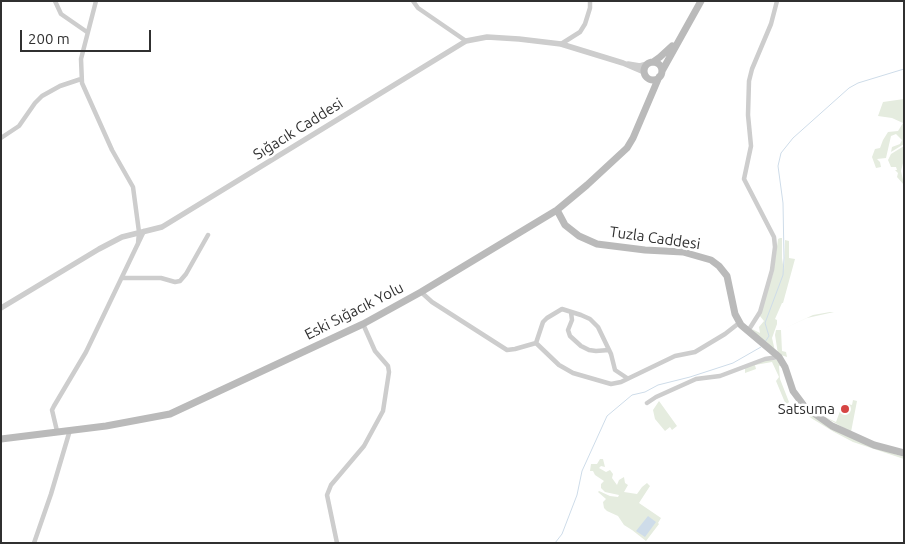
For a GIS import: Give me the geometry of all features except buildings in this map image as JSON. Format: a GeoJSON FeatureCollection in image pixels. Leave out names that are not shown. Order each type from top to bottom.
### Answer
{"type":"FeatureCollection","features":[{"type":"Feature","properties":{"kind":"main road"},"geometry":{"type":"LineString","coordinates":[[652,92],[645,75],[650,63],[666,52],[682,34],[701,1]]}},
{"type":"Feature","properties":{"kind":"main road","name":"Eski Sığacık Yolu"},"geometry":{"type":"LineString","coordinates":[[1,439],[106,426],[170,414],[362,324],[421,292],[558,210],[626,148],[633,138],[652,92],[682,34]]}},
{"type":"Feature","properties":{"kind":"main road"},"geometry":{"type":"LineString","coordinates":[[645,75],[652,80],[661,74],[658,64],[650,63]]}},
{"type":"Feature","properties":{"kind":"main road","name":"Tuzla Caddesi"},"geometry":{"type":"LineString","coordinates":[[558,210],[566,225],[579,236],[597,244],[645,250],[683,252],[711,260],[720,266],[727,276],[735,314],[740,323],[780,357]]}},
{"type":"Feature","properties":{"kind":"main road"},"geometry":{"type":"LineString","coordinates":[[780,357],[795,395],[812,413],[832,426],[874,445],[904,453]]}},
{"type":"Feature","properties":{"kind":"street"},"geometry":{"type":"LineString","coordinates":[[55,1],[61,14],[87,32]]}},
{"type":"Feature","properties":{"kind":"street"},"geometry":{"type":"LineString","coordinates":[[58,431],[52,410],[86,352],[123,278],[142,231],[133,187],[112,150],[81,79],[81,59],[96,1]]}},
{"type":"Feature","properties":{"kind":"street"},"geometry":{"type":"LineString","coordinates":[[414,1],[418,8],[466,41]]}},
{"type":"Feature","properties":{"kind":"street"},"geometry":{"type":"LineString","coordinates":[[561,44],[580,32],[585,24],[590,1]]}},
{"type":"Feature","properties":{"kind":"street"},"geometry":{"type":"LineString","coordinates":[[750,333],[760,312],[772,270],[775,247],[774,237],[744,179],[751,146],[748,115],[749,81],[752,69],[771,24],[777,1]]}},
{"type":"Feature","properties":{"kind":"street","name":"Sığacık Caddesi"},"geometry":{"type":"LineString","coordinates":[[1,308],[122,237],[162,227],[466,41],[487,37],[561,44],[623,64]]}},
{"type":"Feature","properties":{"kind":"street"},"geometry":{"type":"LineString","coordinates":[[623,64],[640,66],[650,63]]}},
{"type":"Feature","properties":{"kind":"street"},"geometry":{"type":"LineString","coordinates":[[623,64],[645,75]]}},
{"type":"Feature","properties":{"kind":"street"},"geometry":{"type":"LineString","coordinates":[[1,138],[20,126],[34,103],[42,96],[60,86],[81,79]]}},
{"type":"Feature","properties":{"kind":"street"},"geometry":{"type":"LineString","coordinates":[[123,278],[161,278],[175,282],[180,281],[208,235]]}},
{"type":"Feature","properties":{"kind":"street"},"geometry":{"type":"LineString","coordinates":[[421,292],[432,302],[507,350],[536,343]]}},
{"type":"Feature","properties":{"kind":"street"},"geometry":{"type":"LineString","coordinates":[[536,343],[543,322],[562,309],[590,319],[598,328],[609,350],[615,370],[627,378]]}},
{"type":"Feature","properties":{"kind":"street"},"geometry":{"type":"LineString","coordinates":[[571,312],[572,320],[568,330],[570,336],[581,346],[596,351],[609,350]]}},
{"type":"Feature","properties":{"kind":"street"},"geometry":{"type":"LineString","coordinates":[[536,343],[559,365],[573,373],[611,384],[675,356],[695,352],[740,323]]}},
{"type":"Feature","properties":{"kind":"street"},"geometry":{"type":"LineString","coordinates":[[337,543],[327,495],[331,485],[364,446],[382,411],[389,372],[388,366],[375,351],[362,324]]}},
{"type":"Feature","properties":{"kind":"street"},"geometry":{"type":"LineString","coordinates":[[647,403],[696,379],[720,376],[765,359],[780,357]]}},
{"type":"Feature","properties":{"kind":"street"},"geometry":{"type":"LineString","coordinates":[[34,543],[71,429]]}},
{"type":"Feature","properties":{"kind":"shaded area"},"geometry":{"type":"Polygon","coordinates":[[[904,99],[904,144],[891,152],[892,147],[900,144],[902,140],[896,134],[891,136],[886,158],[877,159],[881,167],[876,168],[872,157],[875,149],[880,148],[888,132],[898,131],[903,123],[892,118],[878,116],[883,102],[904,99]]]}},
{"type":"Feature","properties":{"kind":"shaded area"},"geometry":{"type":"Polygon","coordinates":[[[904,146],[904,159],[901,171],[904,185],[897,177],[896,167],[891,167],[888,160],[891,154],[904,146]]]}},
{"type":"Feature","properties":{"kind":"shaded area"},"geometry":{"type":"Polygon","coordinates":[[[782,238],[784,271],[785,240],[789,241],[789,258],[795,259],[783,303],[775,319],[777,324],[772,338],[775,351],[754,335],[752,329],[760,333],[759,327],[764,321],[759,315],[773,274],[778,239],[782,238]]]}},
{"type":"Feature","properties":{"kind":"shaded area"},"geometry":{"type":"Polygon","coordinates":[[[834,312],[807,318],[781,330],[813,315],[834,312]]]}},
{"type":"Feature","properties":{"kind":"shaded area"},"geometry":{"type":"Polygon","coordinates":[[[776,330],[781,330],[782,351],[786,352],[787,357],[778,354],[775,335],[776,330]]]}},
{"type":"Feature","properties":{"kind":"shaded area"},"geometry":{"type":"Polygon","coordinates":[[[764,360],[777,360],[783,365],[779,366],[780,379],[789,402],[786,405],[776,381],[779,377],[772,362],[755,365],[756,369],[745,373],[745,368],[764,360]]]}},
{"type":"Feature","properties":{"kind":"shaded area"},"geometry":{"type":"Polygon","coordinates":[[[853,400],[857,401],[851,432],[823,416],[836,422],[843,403],[852,405],[853,400]]]}},
{"type":"Feature","properties":{"kind":"shaded area"},"geometry":{"type":"Polygon","coordinates":[[[659,401],[677,426],[672,430],[670,427],[665,431],[655,419],[653,410],[659,401]]]}},
{"type":"Feature","properties":{"kind":"shaded area"},"geometry":{"type":"Polygon","coordinates":[[[805,410],[870,446],[904,457],[904,459],[853,442],[811,418],[805,410]]]}},
{"type":"Feature","properties":{"kind":"shaded area"},"geometry":{"type":"Polygon","coordinates":[[[600,459],[603,459],[605,467],[601,466],[599,468],[606,472],[610,470],[613,474],[612,478],[617,485],[619,480],[624,477],[625,483],[628,485],[624,492],[637,494],[647,483],[650,486],[639,503],[661,518],[659,524],[646,541],[624,525],[618,516],[604,508],[603,502],[606,499],[599,491],[610,496],[618,497],[619,495],[605,492],[601,488],[601,484],[604,481],[595,475],[593,471],[590,471],[591,464],[597,464],[600,459]]]}},
{"type":"Feature","properties":{"kind":"water"},"geometry":{"type":"Polygon","coordinates":[[[648,516],[656,522],[645,537],[636,531],[648,516]]]}},
{"type":"Feature","properties":{"kind":"waterway"},"geometry":{"type":"LineString","coordinates":[[765,342],[769,336],[765,323],[783,275],[783,203],[778,166],[781,153],[793,138],[849,88],[858,83],[904,69]]}},
{"type":"Feature","properties":{"kind":"waterway"},"geometry":{"type":"LineString","coordinates":[[555,543],[562,534],[577,495],[582,471],[607,416],[632,395],[645,392],[658,385],[733,363],[761,347]]}},
{"type":"Feature","properties":{"kind":"place","name":"Satsuma"},"geometry":{"type":"Point","coordinates":[845,409]}}]}
